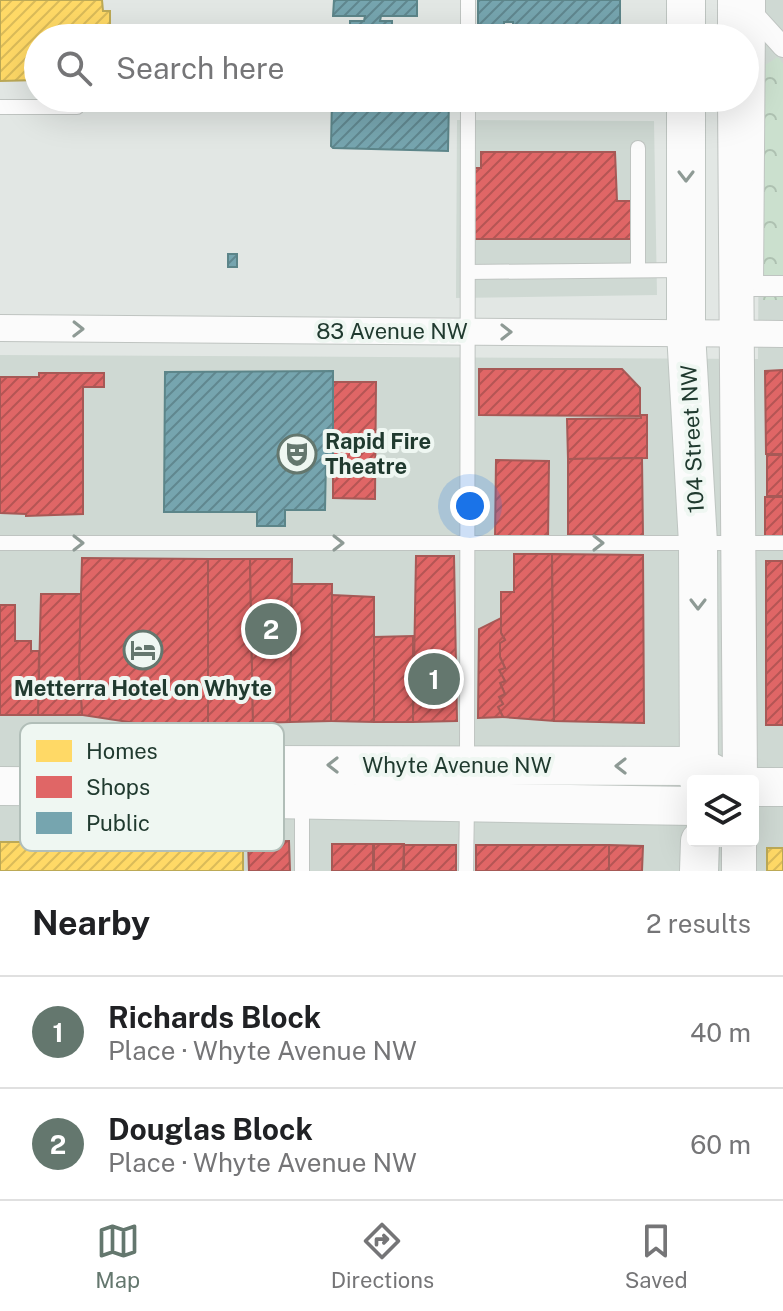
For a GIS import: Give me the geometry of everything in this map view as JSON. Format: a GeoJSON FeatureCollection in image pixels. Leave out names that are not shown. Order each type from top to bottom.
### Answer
{"type":"FeatureCollection","features":[{"type":"Feature","properties":{"kind":"main road"},"geometry":{"type":"LineString","coordinates":[[686,0],[686,24]]}},
{"type":"Feature","properties":{"kind":"main road","name":"104 Street NW"},"geometry":{"type":"LineString","coordinates":[[686,112],[686,332],[708,775]]}},
{"type":"Feature","properties":{"kind":"main road","name":"Whyte Avenue NW"},"geometry":{"type":"LineString","coordinates":[[284,765],[467,765],[687,775]]}},
{"type":"Feature","properties":{"kind":"main road","name":"Whyte Avenue NW"},"geometry":{"type":"LineString","coordinates":[[0,786],[20,786]]}},
{"type":"Feature","properties":{"kind":"main road"},"geometry":{"type":"LineString","coordinates":[[759,787],[783,787]]}},
{"type":"Feature","properties":{"kind":"main road","name":"Whyte Avenue NW"},"geometry":{"type":"LineString","coordinates":[[284,800],[687,806]]}},
{"type":"Feature","properties":{"kind":"main road"},"geometry":{"type":"LineString","coordinates":[[699,871],[700,847]]}},
{"type":"Feature","properties":{"kind":"street"},"geometry":{"type":"LineString","coordinates":[[759,26],[783,47]]}},
{"type":"Feature","properties":{"kind":"street","name":"104 Street NW"},"geometry":{"type":"LineString","coordinates":[[735,112],[740,775]]}},
{"type":"Feature","properties":{"kind":"street"},"geometry":{"type":"LineString","coordinates":[[748,112],[753,286],[783,286]]}},
{"type":"Feature","properties":{"kind":"street","name":"83 Avenue NW"},"geometry":{"type":"LineString","coordinates":[[0,328],[783,334]]}},
{"type":"Feature","properties":{"kind":"street"},"geometry":{"type":"LineString","coordinates":[[739,847],[739,871]]}},
{"type":"Feature","properties":{"kind":"lane"},"geometry":{"type":"LineString","coordinates":[[468,0],[468,24]]}},
{"type":"Feature","properties":{"kind":"lane"},"geometry":{"type":"LineString","coordinates":[[0,107],[24,107]]}},
{"type":"Feature","properties":{"kind":"lane"},"geometry":{"type":"LineString","coordinates":[[467,765],[468,112]]}},
{"type":"Feature","properties":{"kind":"lane"},"geometry":{"type":"LineString","coordinates":[[638,148],[638,270]]}},
{"type":"Feature","properties":{"kind":"lane"},"geometry":{"type":"LineString","coordinates":[[468,272],[686,270]]}},
{"type":"Feature","properties":{"kind":"lane"},"geometry":{"type":"LineString","coordinates":[[0,543],[783,543]]}},
{"type":"Feature","properties":{"kind":"lane"},"geometry":{"type":"LineString","coordinates":[[302,800],[302,871]]}},
{"type":"Feature","properties":{"kind":"lane"},"geometry":{"type":"LineString","coordinates":[[466,871],[467,803]]}},
{"type":"Feature","properties":{"kind":"shaded area"},"geometry":{"type":"Polygon","coordinates":[[[760,0],[783,0],[783,871],[0,871],[0,355],[758,359],[760,0]]]}},
{"type":"Feature","properties":{"kind":"shaded area"},"geometry":{"type":"Polygon","coordinates":[[[457,120],[654,121],[657,295],[456,298],[457,120]]]}},
{"type":"Feature","properties":{"kind":"green space"},"geometry":{"type":"Polygon","coordinates":[[[778,57],[783,64],[783,300],[763,300],[762,67],[778,57]]]}},
{"type":"Feature","properties":{"kind":"building: Homes"},"geometry":{"type":"Polygon","coordinates":[[[0,0],[102,0],[103,11],[110,11],[110,24],[24,24],[24,80],[0,81],[0,0]]]}},
{"type":"Feature","properties":{"kind":"building: Homes","name":"Metterra Hotel on Whyte"},"geometry":{"type":"Polygon","coordinates":[[[136,576],[153,576],[208,633],[207,666],[153,723],[135,723],[79,666],[79,634],[136,576]]]}},
{"type":"Feature","properties":{"kind":"building: Homes"},"geometry":{"type":"Polygon","coordinates":[[[0,842],[20,842],[20,851],[243,851],[243,871],[0,871],[0,842]]]}},
{"type":"Feature","properties":{"kind":"building: Homes"},"geometry":{"type":"Polygon","coordinates":[[[767,848],[783,848],[783,871],[767,871],[767,848]]]}},
{"type":"Feature","properties":{"kind":"building: Shops"},"geometry":{"type":"Polygon","coordinates":[[[481,152],[615,152],[617,201],[635,201],[635,239],[471,239],[472,168],[481,168],[481,152]]]}},
{"type":"Feature","properties":{"kind":"building: Shops"},"geometry":{"type":"Polygon","coordinates":[[[479,369],[622,369],[640,388],[640,416],[479,415],[479,369]]]}},
{"type":"Feature","properties":{"kind":"building: Shops"},"geometry":{"type":"Polygon","coordinates":[[[783,370],[783,454],[766,454],[765,371],[783,370]]]}},
{"type":"Feature","properties":{"kind":"building: Shops"},"geometry":{"type":"Polygon","coordinates":[[[39,373],[104,373],[104,387],[83,387],[83,514],[26,516],[0,513],[0,377],[39,377],[39,373]]]}},
{"type":"Feature","properties":{"kind":"building: Shops"},"geometry":{"type":"Polygon","coordinates":[[[333,382],[376,382],[375,499],[333,498],[333,382]]]}},
{"type":"Feature","properties":{"kind":"building: Shops"},"geometry":{"type":"Polygon","coordinates":[[[641,415],[647,415],[647,458],[568,459],[567,419],[641,418],[641,415]]]}},
{"type":"Feature","properties":{"kind":"building: Shops"},"geometry":{"type":"Polygon","coordinates":[[[767,455],[783,455],[783,496],[767,496],[767,455]]]}},
{"type":"Feature","properties":{"kind":"building: Shops"},"geometry":{"type":"Polygon","coordinates":[[[642,458],[643,536],[568,535],[568,459],[642,458]]]}},
{"type":"Feature","properties":{"kind":"building: Shops"},"geometry":{"type":"Polygon","coordinates":[[[496,460],[549,461],[548,540],[495,539],[496,460]]]}},
{"type":"Feature","properties":{"kind":"building: Shops"},"geometry":{"type":"Polygon","coordinates":[[[765,497],[783,497],[783,540],[765,540],[765,497]]]}},
{"type":"Feature","properties":{"kind":"building: Shops"},"geometry":{"type":"Polygon","coordinates":[[[514,554],[552,554],[554,721],[503,717],[498,707],[503,704],[499,697],[505,694],[500,683],[505,681],[499,670],[505,668],[500,657],[500,643],[505,640],[501,633],[501,592],[514,592],[514,554]]]}},
{"type":"Feature","properties":{"kind":"building: Shops"},"geometry":{"type":"Polygon","coordinates":[[[552,554],[643,555],[644,723],[554,721],[552,554]]]}},
{"type":"Feature","properties":{"kind":"building: Shops"},"geometry":{"type":"Polygon","coordinates":[[[416,556],[454,556],[457,721],[413,722],[416,556]]]}},
{"type":"Feature","properties":{"kind":"building: Shops","name":"Metterra Hotel on Whyte"},"geometry":{"type":"Polygon","coordinates":[[[82,558],[208,559],[208,723],[135,723],[82,715],[79,666],[82,558]]]}},
{"type":"Feature","properties":{"kind":"building: Shops"},"geometry":{"type":"Polygon","coordinates":[[[208,559],[250,559],[253,723],[208,723],[208,559]]]}},
{"type":"Feature","properties":{"kind":"building: Shops"},"geometry":{"type":"Polygon","coordinates":[[[250,559],[292,559],[290,722],[253,723],[250,559]]]}},
{"type":"Feature","properties":{"kind":"building: Shops"},"geometry":{"type":"Polygon","coordinates":[[[766,561],[783,561],[783,725],[766,725],[766,561]]]}},
{"type":"Feature","properties":{"kind":"building: Shops"},"geometry":{"type":"Polygon","coordinates":[[[292,584],[332,584],[331,721],[290,722],[292,584]]]}},
{"type":"Feature","properties":{"kind":"building: Shops"},"geometry":{"type":"Polygon","coordinates":[[[41,594],[81,594],[79,666],[82,715],[38,715],[41,594]]]}},
{"type":"Feature","properties":{"kind":"building: Shops"},"geometry":{"type":"Polygon","coordinates":[[[332,595],[374,597],[374,722],[331,721],[332,595]]]}},
{"type":"Feature","properties":{"kind":"building: Shops"},"geometry":{"type":"Polygon","coordinates":[[[0,605],[15,605],[15,641],[31,641],[31,651],[39,651],[38,715],[0,715],[0,605]]]}},
{"type":"Feature","properties":{"kind":"building: Shops"},"geometry":{"type":"Polygon","coordinates":[[[501,618],[501,633],[505,640],[500,643],[500,657],[505,668],[499,670],[505,681],[500,683],[505,694],[499,697],[503,704],[498,707],[503,717],[478,718],[479,629],[501,618]]]}},
{"type":"Feature","properties":{"kind":"building: Shops"},"geometry":{"type":"Polygon","coordinates":[[[413,636],[413,722],[374,722],[374,637],[413,636]]]}},
{"type":"Feature","properties":{"kind":"building: Shops"},"geometry":{"type":"Polygon","coordinates":[[[284,841],[289,841],[290,871],[249,871],[248,851],[284,851],[284,841]]]}},
{"type":"Feature","properties":{"kind":"building: Shops"},"geometry":{"type":"Polygon","coordinates":[[[332,844],[373,844],[373,871],[332,871],[332,844]]]}},
{"type":"Feature","properties":{"kind":"building: Shops"},"geometry":{"type":"Polygon","coordinates":[[[374,844],[404,844],[403,871],[374,871],[374,844]]]}},
{"type":"Feature","properties":{"kind":"building: Shops"},"geometry":{"type":"Polygon","coordinates":[[[404,845],[456,845],[456,871],[404,871],[404,845]]]}},
{"type":"Feature","properties":{"kind":"building: Shops"},"geometry":{"type":"Polygon","coordinates":[[[476,845],[609,845],[609,871],[476,871],[476,845]]]}},
{"type":"Feature","properties":{"kind":"building: Shops"},"geometry":{"type":"Polygon","coordinates":[[[609,845],[643,846],[642,871],[609,871],[609,845]]]}},
{"type":"Feature","properties":{"kind":"building: Public"},"geometry":{"type":"Polygon","coordinates":[[[334,0],[417,0],[417,16],[381,16],[380,21],[392,21],[392,24],[350,24],[350,21],[364,21],[365,16],[333,16],[334,0]]]}},
{"type":"Feature","properties":{"kind":"building: Public"},"geometry":{"type":"Polygon","coordinates":[[[478,0],[620,0],[620,24],[478,24],[478,0]]]}},
{"type":"Feature","properties":{"kind":"building: Public"},"geometry":{"type":"Polygon","coordinates":[[[332,112],[449,112],[448,151],[331,146],[332,112]]]}},
{"type":"Feature","properties":{"kind":"building: Public"},"geometry":{"type":"Polygon","coordinates":[[[228,254],[237,254],[237,267],[228,267],[228,254]]]}},
{"type":"Feature","properties":{"kind":"building: Public"},"geometry":{"type":"Polygon","coordinates":[[[333,371],[333,459],[326,459],[325,510],[285,510],[285,526],[257,526],[257,512],[164,512],[165,372],[333,371]]]}},
{"type":"Feature","properties":{"kind":"place","name":"Rapid Fire Theatre"},"geometry":{"type":"Point","coordinates":[297,454]}},
{"type":"Feature","properties":{"kind":"place","name":"Douglas Block"},"geometry":{"type":"Point","coordinates":[271,629]}},
{"type":"Feature","properties":{"kind":"place","name":"Metterra Hotel on Whyte"},"geometry":{"type":"Point","coordinates":[143,650]}},
{"type":"Feature","properties":{"kind":"place","name":"Richards Block"},"geometry":{"type":"Point","coordinates":[434,679]}}]}
